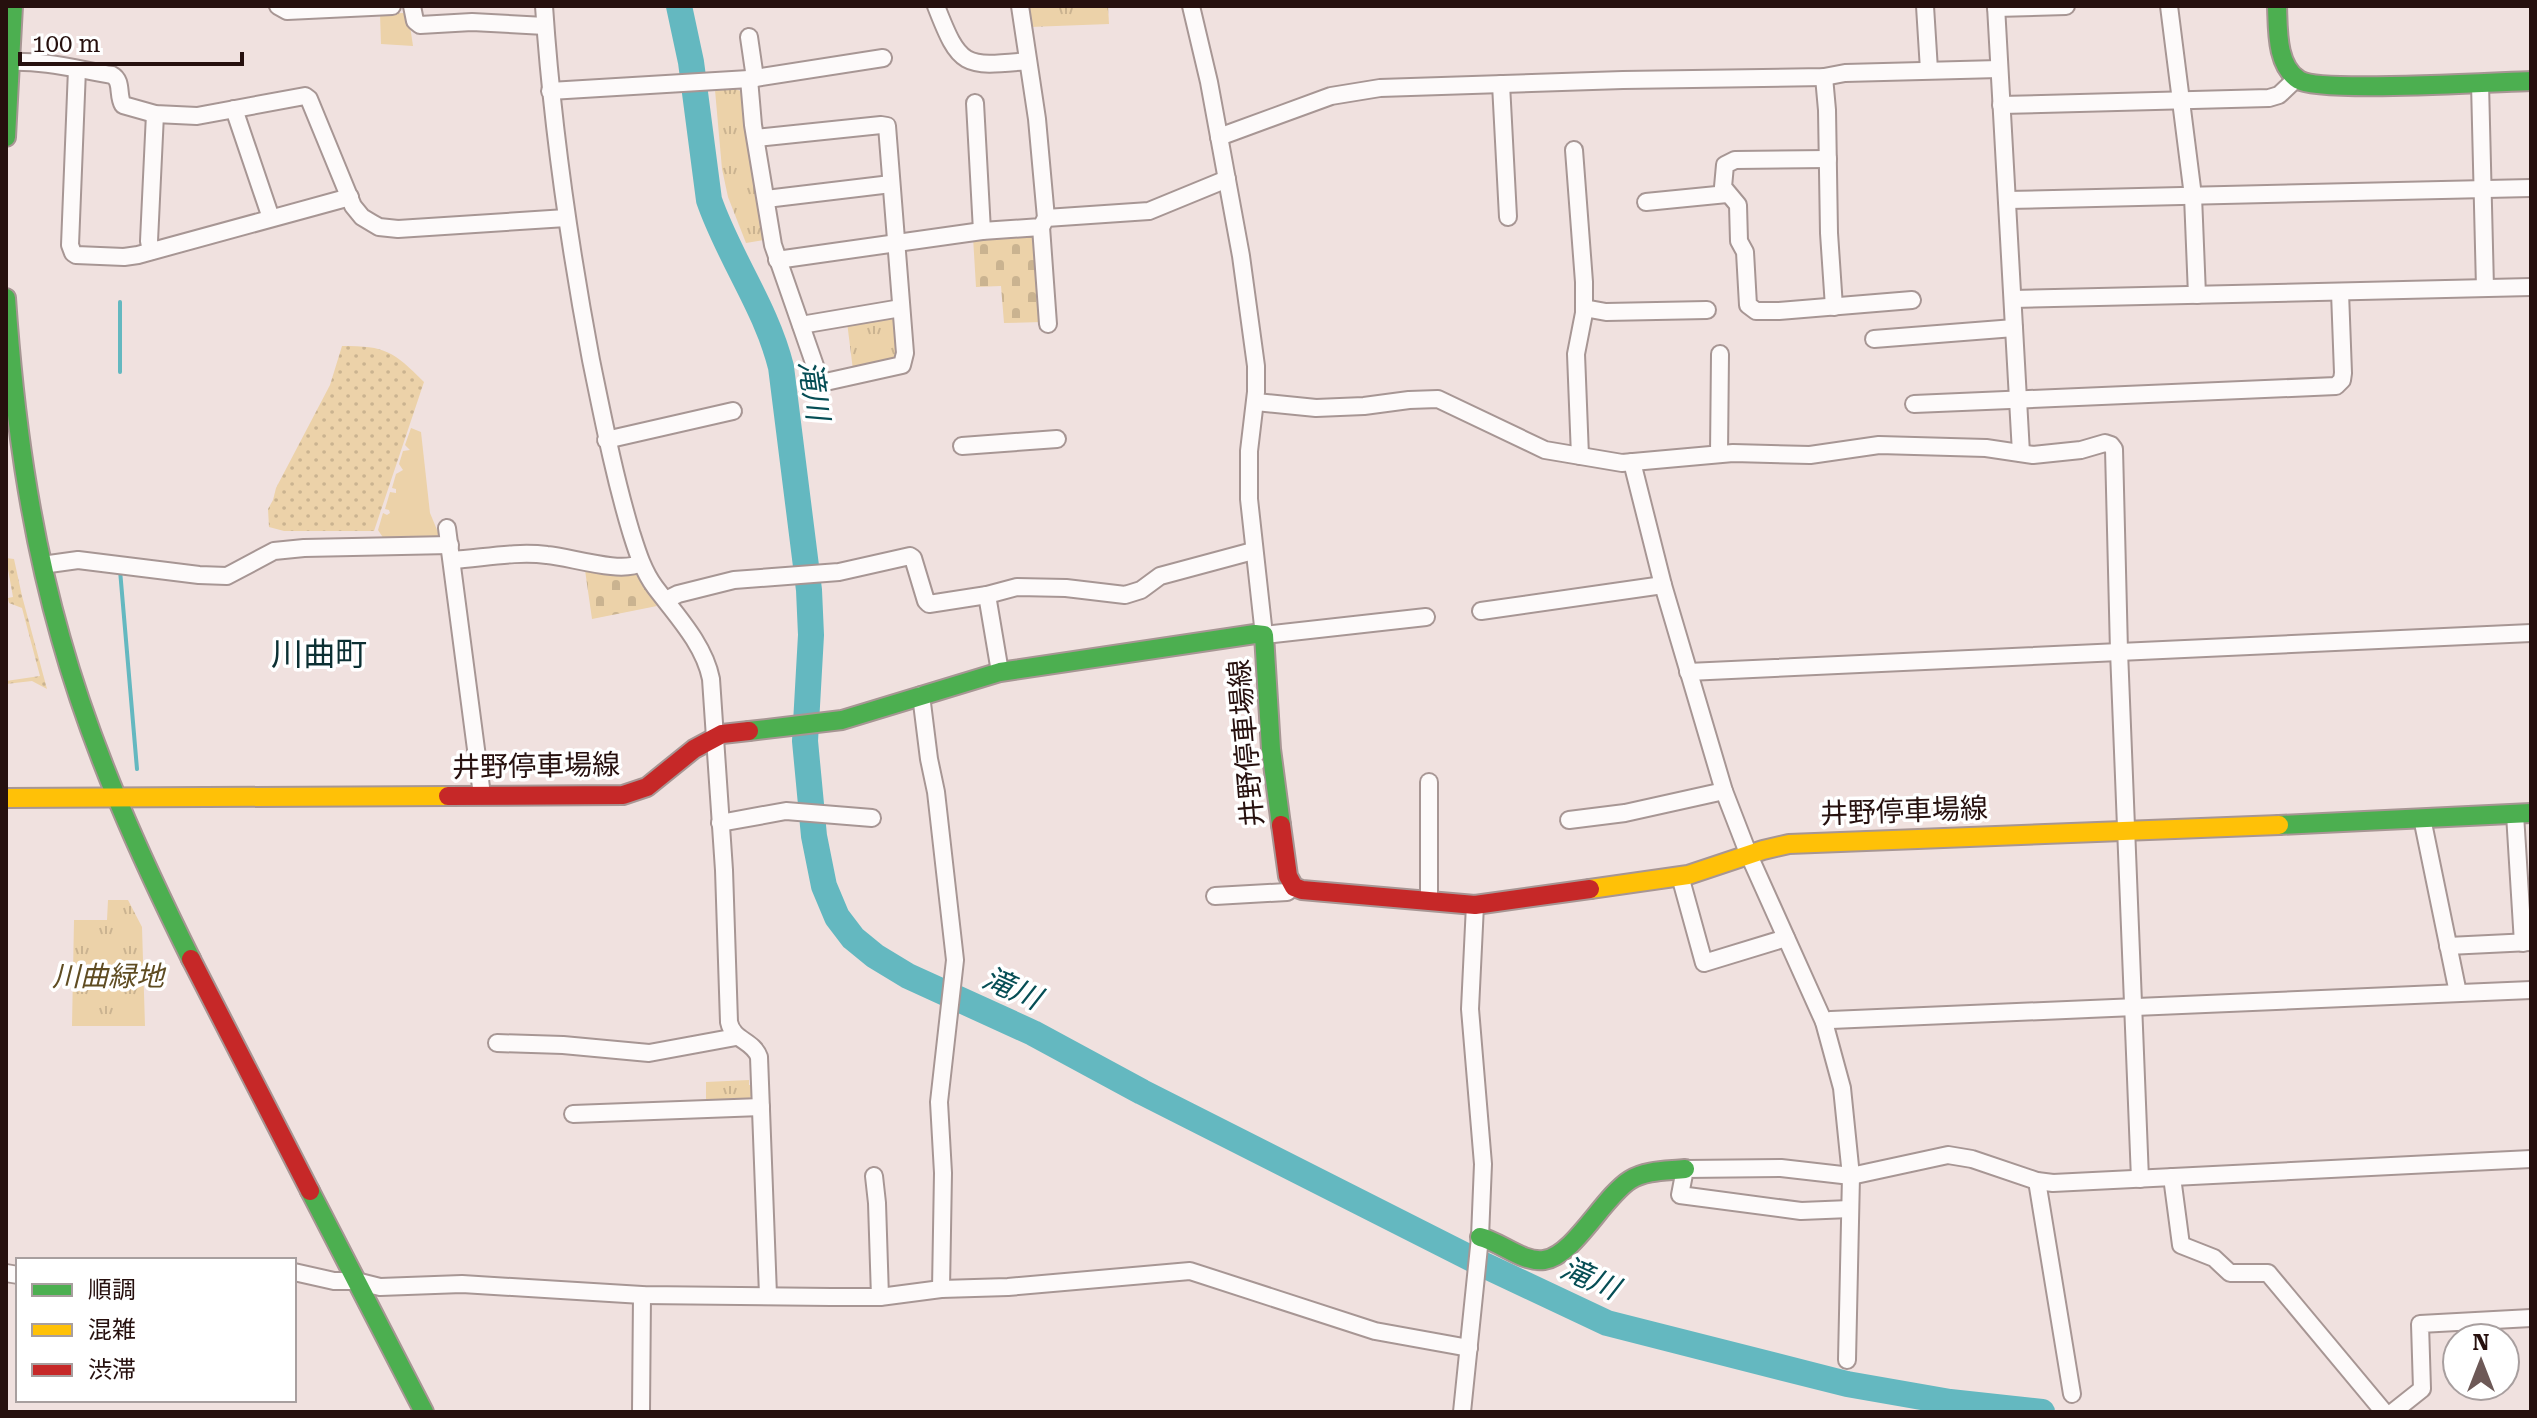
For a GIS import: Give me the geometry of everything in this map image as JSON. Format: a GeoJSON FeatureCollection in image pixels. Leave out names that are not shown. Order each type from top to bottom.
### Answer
{"type":"FeatureCollection","features":[{"type":"Feature","properties":{"kind":"main road"},"geometry":{"type":"LineString","coordinates":[[6,137],[13,6]]}},
{"type":"Feature","properties":{"kind":"main road"},"geometry":{"type":"LineString","coordinates":[[2277,6],[2283,55],[2289,70],[2308,84],[2531,81]]}},
{"type":"Feature","properties":{"kind":"main road"},"geometry":{"type":"LineString","coordinates":[[6,298],[17,422],[42,565],[75,686],[116,798],[198,973],[424,1412]]}},
{"type":"Feature","properties":{"kind":"main road","name":"井野停車場線"},"geometry":{"type":"LineString","coordinates":[[6,798],[631,794],[647,787],[715,736],[825,723],[1000,672],[1255,634],[1264,635],[1271,749],[1288,876],[1294,887],[1302,890],[1475,905],[1680,876],[1722,865],[1748,853],[1789,844],[2523,813]]}},
{"type":"Feature","properties":{"kind":"main road"},"geometry":{"type":"LineString","coordinates":[[1480,1240],[1497,1241],[1532,1258],[1548,1259],[1559,1254],[1578,1236],[1605,1201],[1634,1178],[1685,1169]]}},
{"type":"Feature","properties":{"kind":"street"},"geometry":{"type":"LineString","coordinates":[[278,6],[287,11],[392,6]]}},
{"type":"Feature","properties":{"kind":"street"},"geometry":{"type":"LineString","coordinates":[[412,6],[415,21],[420,25],[472,22],[545,26]]}},
{"type":"Feature","properties":{"kind":"street"},"geometry":{"type":"LineString","coordinates":[[544,6],[550,91],[566,218],[606,440],[641,563],[655,587],[676,612],[710,673],[729,1022],[736,1037],[757,1050],[759,1057],[768,1295]]}},
{"type":"Feature","properties":{"kind":"street"},"geometry":{"type":"LineString","coordinates":[[936,6],[952,45],[974,63],[1028,61]]}},
{"type":"Feature","properties":{"kind":"street"},"geometry":{"type":"LineString","coordinates":[[1020,6],[1037,119],[1048,324]]}},
{"type":"Feature","properties":{"kind":"street"},"geometry":{"type":"LineString","coordinates":[[1191,6],[1241,256],[1256,366],[1256,402],[1248,477],[1253,551],[1264,635],[1426,617]]}},
{"type":"Feature","properties":{"kind":"street"},"geometry":{"type":"LineString","coordinates":[[1925,6],[1929,70]]}},
{"type":"Feature","properties":{"kind":"street"},"geometry":{"type":"LineString","coordinates":[[2021,453],[1996,7],[2066,6]]}},
{"type":"Feature","properties":{"kind":"street"},"geometry":{"type":"LineString","coordinates":[[2169,6],[2193,196],[2197,295]]}},
{"type":"Feature","properties":{"kind":"street"},"geometry":{"type":"LineString","coordinates":[[749,37],[756,138],[777,260],[821,383],[902,365],[905,353],[887,126],[756,138]]}},
{"type":"Feature","properties":{"kind":"street"},"geometry":{"type":"LineString","coordinates":[[550,91],[752,79],[883,58]]}},
{"type":"Feature","properties":{"kind":"street"},"geometry":{"type":"LineString","coordinates":[[8,62],[56,63],[115,76],[123,105],[155,114],[197,116],[305,96],[309,99],[350,197],[362,217],[379,227],[398,229],[566,218]]}},
{"type":"Feature","properties":{"kind":"street"},"geometry":{"type":"LineString","coordinates":[[77,69],[70,249],[76,255],[124,257],[350,197]]}},
{"type":"Feature","properties":{"kind":"street"},"geometry":{"type":"LineString","coordinates":[[1219,137],[1331,96],[1380,88],[1824,77],[1845,73],[1999,69]]}},
{"type":"Feature","properties":{"kind":"street"},"geometry":{"type":"LineString","coordinates":[[1824,77],[1834,307]]}},
{"type":"Feature","properties":{"kind":"street"},"geometry":{"type":"LineString","coordinates":[[2001,105],[2269,98],[2279,95],[2297,78]]}},
{"type":"Feature","properties":{"kind":"street"},"geometry":{"type":"LineString","coordinates":[[2480,83],[2485,288]]}},
{"type":"Feature","properties":{"kind":"street"},"geometry":{"type":"LineString","coordinates":[[1501,84],[1508,217]]}},
{"type":"Feature","properties":{"kind":"street"},"geometry":{"type":"LineString","coordinates":[[975,103],[982,231]]}},
{"type":"Feature","properties":{"kind":"street"},"geometry":{"type":"LineString","coordinates":[[234,109],[271,218]]}},
{"type":"Feature","properties":{"kind":"street"},"geometry":{"type":"LineString","coordinates":[[151,251],[155,114]]}},
{"type":"Feature","properties":{"kind":"street"},"geometry":{"type":"LineString","coordinates":[[1574,150],[1584,282],[1584,308],[1576,354],[1580,456]]}},
{"type":"Feature","properties":{"kind":"street"},"geometry":{"type":"LineString","coordinates":[[1828,159],[1731,160],[1724,169],[1723,187],[1738,205],[1739,241],[1746,257],[1746,300],[1751,309],[1763,311],[1912,300]]}},
{"type":"Feature","properties":{"kind":"street"},"geometry":{"type":"LineString","coordinates":[[777,260],[1044,222],[1149,211],[1227,179]]}},
{"type":"Feature","properties":{"kind":"street"},"geometry":{"type":"LineString","coordinates":[[766,199],[891,184]]}},
{"type":"Feature","properties":{"kind":"street"},"geometry":{"type":"LineString","coordinates":[[2007,200],[2531,188]]}},
{"type":"Feature","properties":{"kind":"street"},"geometry":{"type":"LineString","coordinates":[[1646,202],[1727,194]]}},
{"type":"Feature","properties":{"kind":"street"},"geometry":{"type":"LineString","coordinates":[[2013,299],[2531,287]]}},
{"type":"Feature","properties":{"kind":"street"},"geometry":{"type":"LineString","coordinates":[[1914,404],[2336,386],[2342,380],[2343,373],[2340,292]]}},
{"type":"Feature","properties":{"kind":"street"},"geometry":{"type":"LineString","coordinates":[[801,325],[901,308]]}},
{"type":"Feature","properties":{"kind":"street"},"geometry":{"type":"LineString","coordinates":[[1584,308],[1606,312],[1707,310]]}},
{"type":"Feature","properties":{"kind":"street"},"geometry":{"type":"LineString","coordinates":[[1874,339],[2014,328]]}},
{"type":"Feature","properties":{"kind":"street"},"geometry":{"type":"LineString","coordinates":[[1719,454],[1720,354]]}},
{"type":"Feature","properties":{"kind":"street"},"geometry":{"type":"LineString","coordinates":[[1256,402],[1316,408],[1438,399],[1545,450],[1622,463],[1719,454],[1810,455],[1879,445],[1986,448],[2052,455],[2105,443],[2114,449],[2125,832],[2140,1179]]}},
{"type":"Feature","properties":{"kind":"street"},"geometry":{"type":"LineString","coordinates":[[606,440],[733,411]]}},
{"type":"Feature","properties":{"kind":"street"},"geometry":{"type":"LineString","coordinates":[[962,446],[1057,439]]}},
{"type":"Feature","properties":{"kind":"street"},"geometry":{"type":"LineString","coordinates":[[1632,462],[1663,585],[1724,791],[1748,853],[1824,1022],[1842,1088],[1851,1176],[1847,1360]]}},
{"type":"Feature","properties":{"kind":"street"},"geometry":{"type":"LineString","coordinates":[[447,528],[482,795]]}},
{"type":"Feature","properties":{"kind":"street"},"geometry":{"type":"LineString","coordinates":[[42,565],[78,560],[227,576],[274,551],[304,548],[542,554],[616,566],[631,567],[641,563]]}},
{"type":"Feature","properties":{"kind":"street"},"geometry":{"type":"LineString","coordinates":[[666,600],[734,580],[854,570],[910,556],[929,604],[1017,587],[1066,588],[1125,595],[1141,590],[1160,576],[1253,551]]}},
{"type":"Feature","properties":{"kind":"street"},"geometry":{"type":"LineString","coordinates":[[1481,611],[1663,585]]}},
{"type":"Feature","properties":{"kind":"street"},"geometry":{"type":"LineString","coordinates":[[987,595],[1000,672]]}},
{"type":"Feature","properties":{"kind":"street"},"geometry":{"type":"LineString","coordinates":[[1688,672],[2531,633]]}},
{"type":"Feature","properties":{"kind":"street"},"geometry":{"type":"LineString","coordinates":[[921,695],[954,942],[954,975],[939,1102],[943,1173],[941,1289]]}},
{"type":"Feature","properties":{"kind":"street"},"geometry":{"type":"LineString","coordinates":[[1429,782],[1429,901]]}},
{"type":"Feature","properties":{"kind":"street"},"geometry":{"type":"LineString","coordinates":[[1569,820],[1625,813],[1724,791]]}},
{"type":"Feature","properties":{"kind":"street"},"geometry":{"type":"LineString","coordinates":[[720,823],[789,811],[872,818]]}},
{"type":"Feature","properties":{"kind":"street"},"geometry":{"type":"LineString","coordinates":[[2448,946],[2527,943],[2523,813]]}},
{"type":"Feature","properties":{"kind":"street"},"geometry":{"type":"LineString","coordinates":[[2422,818],[2458,993]]}},
{"type":"Feature","properties":{"kind":"street"},"geometry":{"type":"LineString","coordinates":[[1680,876],[1704,963],[1786,938]]}},
{"type":"Feature","properties":{"kind":"street"},"geometry":{"type":"LineString","coordinates":[[1215,896],[1287,892],[1294,887]]}},
{"type":"Feature","properties":{"kind":"street"},"geometry":{"type":"LineString","coordinates":[[1462,1412],[1480,1240],[1483,1164],[1470,1009],[1475,905]]}},
{"type":"Feature","properties":{"kind":"street"},"geometry":{"type":"LineString","coordinates":[[1824,1022],[2531,990]]}},
{"type":"Feature","properties":{"kind":"street"},"geometry":{"type":"LineString","coordinates":[[497,1043],[649,1053],[736,1037]]}},
{"type":"Feature","properties":{"kind":"street"},"geometry":{"type":"LineString","coordinates":[[573,1114],[761,1107]]}},
{"type":"Feature","properties":{"kind":"street"},"geometry":{"type":"LineString","coordinates":[[1850,1209],[1801,1211],[1680,1195],[1685,1169],[1781,1168],[1851,1176],[1948,1155],[2053,1183],[2531,1159]]}},
{"type":"Feature","properties":{"kind":"street"},"geometry":{"type":"LineString","coordinates":[[874,1176],[880,1297]]}},
{"type":"Feature","properties":{"kind":"street"},"geometry":{"type":"LineString","coordinates":[[2172,1177],[2181,1245],[2214,1258],[2230,1273],[2268,1273],[2384,1412]]}},
{"type":"Feature","properties":{"kind":"street"},"geometry":{"type":"LineString","coordinates":[[2037,1181],[2072,1394]]}},
{"type":"Feature","properties":{"kind":"street"},"geometry":{"type":"LineString","coordinates":[[296,1272],[380,1287],[462,1284],[642,1295],[880,1297],[941,1289],[1008,1287],[1190,1271],[1375,1331],[1469,1348]]}},
{"type":"Feature","properties":{"kind":"street"},"geometry":{"type":"LineString","coordinates":[[641,1412],[642,1295]]}},
{"type":"Feature","properties":{"kind":"street"},"geometry":{"type":"LineString","coordinates":[[2393,1412],[2422,1389],[2420,1324],[2531,1318]]}},
{"type":"Feature","properties":{"kind":"green space"},"geometry":{"type":"Polygon","coordinates":[[[1027,6],[1108,6],[1109,24],[1030,27],[1027,6]]]}},
{"type":"Feature","properties":{"kind":"green space"},"geometry":{"type":"Polygon","coordinates":[[[403,13],[409,19],[413,46],[381,44],[380,14],[403,13]]]}},
{"type":"Feature","properties":{"kind":"green space"},"geometry":{"type":"Polygon","coordinates":[[[732,88],[744,92],[764,240],[746,243],[728,197],[722,169],[715,90],[732,88]]]}},
{"type":"Feature","properties":{"kind":"green space"},"geometry":{"type":"Polygon","coordinates":[[[1034,231],[1042,322],[1004,323],[1001,286],[976,287],[973,237],[1034,231]]]}},
{"type":"Feature","properties":{"kind":"green space"},"geometry":{"type":"Polygon","coordinates":[[[895,315],[901,355],[894,362],[853,370],[847,322],[895,315]]]}},
{"type":"Feature","properties":{"kind":"green space"},"geometry":{"type":"Polygon","coordinates":[[[342,346],[369,347],[388,352],[424,382],[374,531],[284,531],[269,527],[268,509],[276,488],[330,385],[342,346]]]}},
{"type":"Feature","properties":{"kind":"green space"},"geometry":{"type":"Polygon","coordinates":[[[411,428],[421,432],[430,513],[440,537],[384,539],[378,530],[383,513],[390,513],[385,509],[390,492],[396,493],[396,489],[392,488],[396,474],[403,470],[399,464],[403,451],[410,450],[405,445],[411,428]]]}},
{"type":"Feature","properties":{"kind":"green space"},"geometry":{"type":"Polygon","coordinates":[[[6,558],[14,559],[47,689],[32,681],[6,684],[6,681],[40,676],[22,608],[9,603],[8,598],[13,597],[6,558]]]}},
{"type":"Feature","properties":{"kind":"green space"},"geometry":{"type":"Polygon","coordinates":[[[593,567],[634,573],[657,606],[592,619],[585,570],[593,567]]]}},
{"type":"Feature","properties":{"kind":"green space","name":"川曲緑地"},"geometry":{"type":"Polygon","coordinates":[[[108,900],[128,900],[142,927],[145,1026],[72,1026],[74,920],[107,920],[108,900]]]}},
{"type":"Feature","properties":{"kind":"green space"},"geometry":{"type":"Polygon","coordinates":[[[749,1080],[754,1092],[747,1101],[706,1104],[706,1082],[749,1080]]]}},
{"type":"Feature","properties":{"kind":"waterway","name":"滝川"},"geometry":{"type":"LineString","coordinates":[[679,6],[691,62],[709,200],[757,303],[781,367],[809,590],[811,635],[805,741],[814,836],[824,886],[837,917],[853,938],[908,976],[1033,1033],[1142,1092],[1486,1266],[1607,1323],[1847,1384],[1950,1402],[2042,1412]]}},
{"type":"Feature","properties":{"kind":"waterway"},"geometry":{"type":"LineString","coordinates":[[120,302],[120,372]]}},
{"type":"Feature","properties":{"kind":"waterway"},"geometry":{"type":"LineString","coordinates":[[120,570],[137,769]]}},
{"type":"Feature","properties":{"kind":"traffic: fast"},"geometry":{"type":"LineString","coordinates":[[6,137],[13,6]]}},
{"type":"Feature","properties":{"kind":"traffic: fast"},"geometry":{"type":"LineString","coordinates":[[2277,6],[2282,56],[2291,74],[2299,80],[2339,86],[2531,81]]}},
{"type":"Feature","properties":{"kind":"traffic: fast"},"geometry":{"type":"LineString","coordinates":[[6,298],[24,470],[40,555],[61,639],[87,721],[118,802],[191,959]]}},
{"type":"Feature","properties":{"kind":"traffic: fast"},"geometry":{"type":"LineString","coordinates":[[749,731],[842,720],[1000,672],[1264,635],[1271,749],[1281,825]]}},
{"type":"Feature","properties":{"kind":"traffic: fast"},"geometry":{"type":"LineString","coordinates":[[2279,825],[2531,813]]}},
{"type":"Feature","properties":{"kind":"traffic: fast"},"geometry":{"type":"LineString","coordinates":[[1480,1237],[1528,1258],[1544,1260],[1566,1248],[1630,1180],[1650,1173],[1685,1169]]}},
{"type":"Feature","properties":{"kind":"traffic: fast"},"geometry":{"type":"LineString","coordinates":[[310,1191],[424,1412]]}},
{"type":"Feature","properties":{"kind":"traffic: slow"},"geometry":{"type":"LineString","coordinates":[[6,798],[448,796]]}},
{"type":"Feature","properties":{"kind":"traffic: slow"},"geometry":{"type":"LineString","coordinates":[[1590,889],[1688,875],[1789,844],[2279,825]]}},
{"type":"Feature","properties":{"kind":"traffic: jam"},"geometry":{"type":"LineString","coordinates":[[448,796],[623,795],[647,787],[694,749],[722,734],[749,731]]}},
{"type":"Feature","properties":{"kind":"traffic: jam"},"geometry":{"type":"LineString","coordinates":[[1281,825],[1288,876],[1294,887],[1302,890],[1475,905],[1590,889]]}},
{"type":"Feature","properties":{"kind":"traffic: jam"},"geometry":{"type":"LineString","coordinates":[[191,959],[310,1191]]}},
{"type":"Feature","properties":{"kind":"district","name":"川曲町"},"geometry":{"type":"Point","coordinates":[319,654]}}]}
